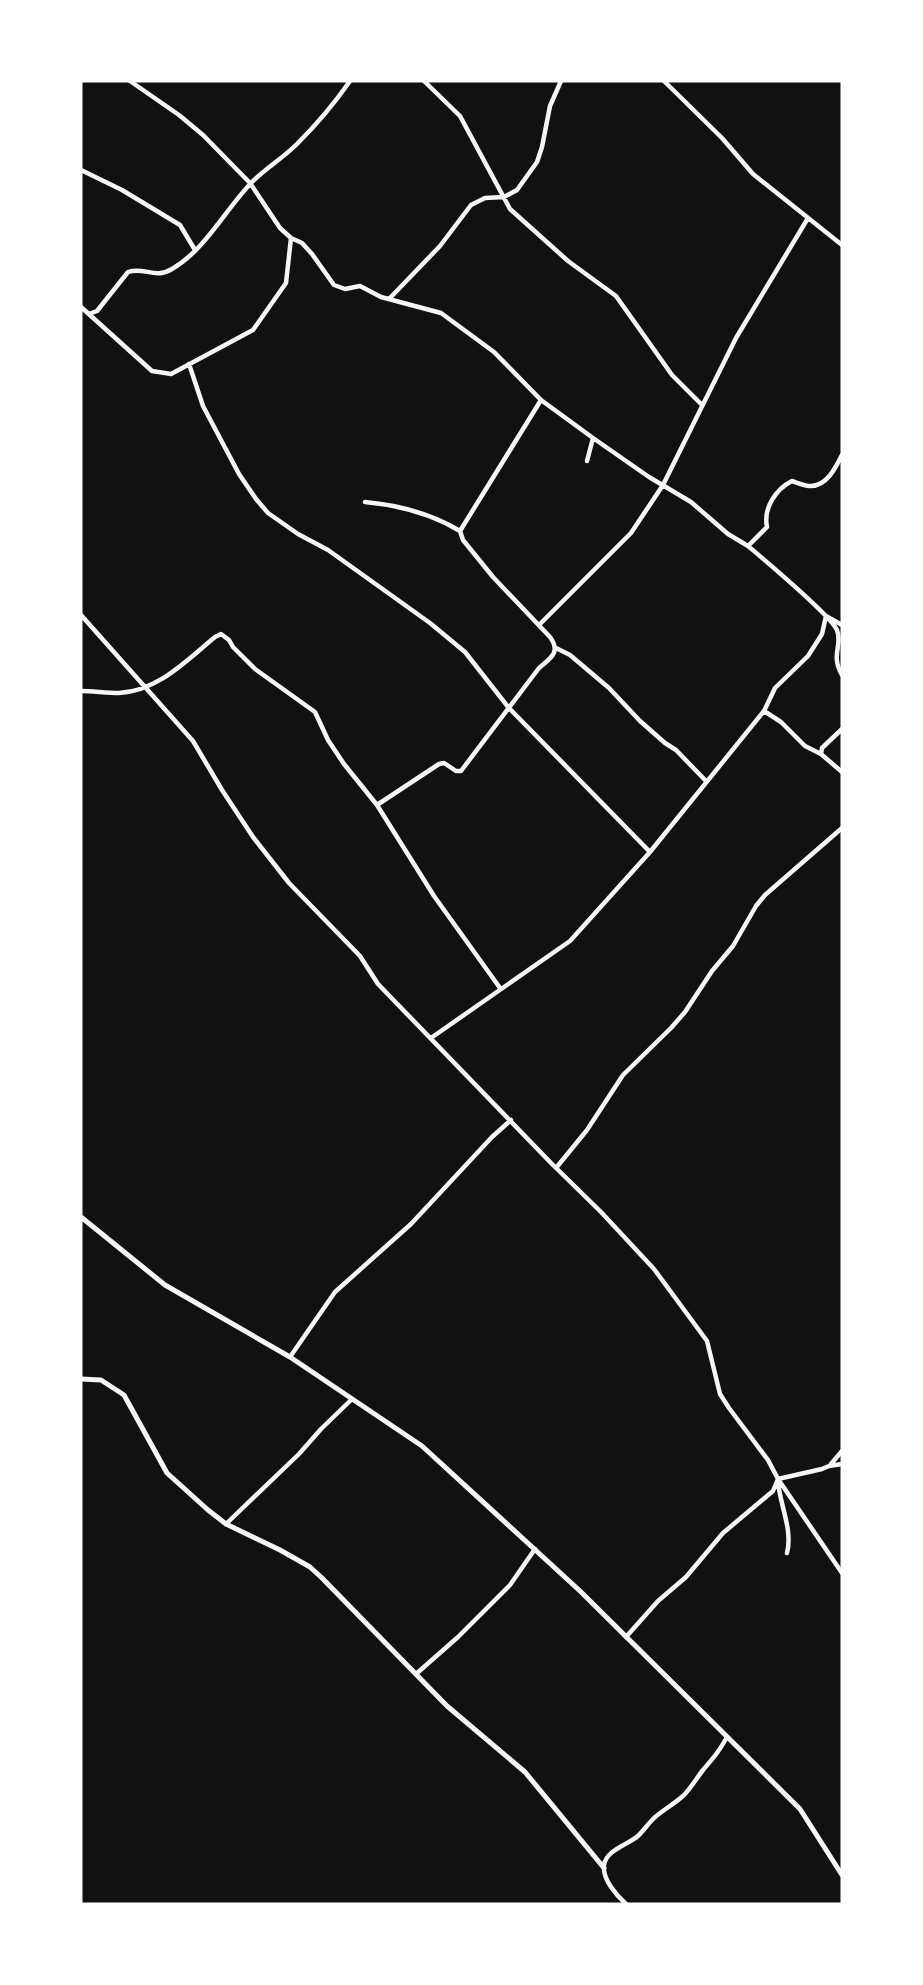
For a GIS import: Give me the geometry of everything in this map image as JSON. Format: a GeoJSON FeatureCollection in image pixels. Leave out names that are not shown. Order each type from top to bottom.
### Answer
{"type":"FeatureCollection","features":[{"type":"Feature","properties":{"kind":"street"},"geometry":{"type":"LineString","coordinates":[[130,81],[204,135],[250,183],[280,228],[291,238],[302,243],[312,254],[334,285],[345,289],[360,286],[381,297],[441,313],[494,352],[541,400],[593,438],[691,502],[728,534],[748,546],[811,599],[837,630],[836,662],[842,675]]}},
{"type":"Feature","properties":{"kind":"street"},"geometry":{"type":"LineString","coordinates":[[89,314],[97,311],[123,275],[128,272],[140,270],[155,275],[162,274],[187,259],[250,183],[328,113],[350,81]]}},
{"type":"Feature","properties":{"kind":"street"},"geometry":{"type":"LineString","coordinates":[[424,81],[460,116],[510,209],[568,261],[616,296],[672,375],[702,405]]}},
{"type":"Feature","properties":{"kind":"street"},"geometry":{"type":"LineString","coordinates":[[390,299],[440,246],[471,205],[484,198],[504,197],[517,190],[537,162],[550,106],[561,81]]}},
{"type":"Feature","properties":{"kind":"street"},"geometry":{"type":"LineString","coordinates":[[664,81],[722,138],[753,174],[842,246]]}},
{"type":"Feature","properties":{"kind":"street"},"geometry":{"type":"LineString","coordinates":[[81,170],[122,190],[180,225],[195,250]]}},
{"type":"Feature","properties":{"kind":"street"},"geometry":{"type":"LineString","coordinates":[[539,625],[631,533],[663,485],[736,338],[807,218]]}},
{"type":"Feature","properties":{"kind":"street"},"geometry":{"type":"LineString","coordinates":[[81,307],[152,371],[171,374],[253,330],[286,283],[291,238]]}},
{"type":"Feature","properties":{"kind":"street"},"geometry":{"type":"LineString","coordinates":[[189,364],[202,406],[239,474],[255,499],[268,513],[298,534],[328,550],[430,623],[465,652],[509,708],[650,852]]}},
{"type":"Feature","properties":{"kind":"street"},"geometry":{"type":"LineString","coordinates":[[460,531],[541,400]]}},
{"type":"Feature","properties":{"kind":"street"},"geometry":{"type":"LineString","coordinates":[[586,461],[593,438]]}},
{"type":"Feature","properties":{"kind":"street"},"geometry":{"type":"LineString","coordinates":[[748,546],[767,526],[766,513],[784,485],[792,481],[809,486],[821,483],[832,472],[842,455]]}},
{"type":"Feature","properties":{"kind":"street"},"geometry":{"type":"LineString","coordinates":[[365,502],[434,518],[460,531],[463,540],[489,572],[550,637],[556,648],[570,655],[609,688],[640,721],[676,750],[706,781]]}},
{"type":"Feature","properties":{"kind":"street"},"geometry":{"type":"LineString","coordinates":[[81,615],[193,741],[253,837],[289,883],[360,956],[378,984],[654,1269],[707,1341],[720,1394],[741,1426],[768,1460],[778,1479],[842,1573]]}},
{"type":"Feature","properties":{"kind":"street"},"geometry":{"type":"LineString","coordinates":[[826,616],[842,625]]}},
{"type":"Feature","properties":{"kind":"street"},"geometry":{"type":"LineString","coordinates":[[431,1038],[570,941],[650,852],[764,711],[775,688],[808,656],[822,634],[826,616]]}},
{"type":"Feature","properties":{"kind":"street"},"geometry":{"type":"LineString","coordinates":[[81,691],[120,693],[145,688],[171,673],[215,637],[221,634],[225,636],[255,669],[315,712],[328,740],[377,805],[434,896],[500,988]]}},
{"type":"Feature","properties":{"kind":"street"},"geometry":{"type":"LineString","coordinates":[[377,805],[439,764],[444,763],[456,771],[461,771],[539,668],[548,662],[556,648]]}},
{"type":"Feature","properties":{"kind":"street"},"geometry":{"type":"LineString","coordinates":[[764,711],[781,722],[805,746],[821,754],[842,771]]}},
{"type":"Feature","properties":{"kind":"street"},"geometry":{"type":"LineString","coordinates":[[821,754],[822,748],[842,729]]}},
{"type":"Feature","properties":{"kind":"street"},"geometry":{"type":"LineString","coordinates":[[556,1168],[587,1130],[623,1075],[685,1012],[712,971],[733,946],[765,895],[842,828]]}},
{"type":"Feature","properties":{"kind":"street"},"geometry":{"type":"LineString","coordinates":[[290,1357],[335,1292],[411,1224],[494,1135],[511,1120]]}},
{"type":"Feature","properties":{"kind":"street"},"geometry":{"type":"LineString","coordinates":[[81,1217],[165,1285],[290,1357],[422,1446],[535,1549],[800,1809],[842,1875]]}},
{"type":"Feature","properties":{"kind":"street"},"geometry":{"type":"LineString","coordinates":[[81,1379],[101,1380],[124,1395],[167,1473],[226,1524],[310,1567],[447,1706],[525,1772],[604,1868],[613,1891],[626,1904]]}},
{"type":"Feature","properties":{"kind":"street"},"geometry":{"type":"LineString","coordinates":[[226,1524],[351,1400]]}},
{"type":"Feature","properties":{"kind":"street"},"geometry":{"type":"LineString","coordinates":[[829,1466],[842,1451]]}},
{"type":"Feature","properties":{"kind":"street"},"geometry":{"type":"LineString","coordinates":[[778,1479],[842,1464]]}},
{"type":"Feature","properties":{"kind":"street"},"geometry":{"type":"LineString","coordinates":[[778,1479],[779,1497],[789,1536],[787,1553]]}},
{"type":"Feature","properties":{"kind":"street"},"geometry":{"type":"LineString","coordinates":[[626,1637],[658,1601],[687,1577],[723,1533],[773,1491],[778,1479]]}},
{"type":"Feature","properties":{"kind":"street"},"geometry":{"type":"LineString","coordinates":[[416,1674],[458,1637],[510,1585],[535,1549]]}},
{"type":"Feature","properties":{"kind":"street"},"geometry":{"type":"LineString","coordinates":[[604,1868],[607,1858],[613,1852],[638,1836],[657,1816],[692,1787],[703,1769],[711,1763],[727,1737]]}}]}
